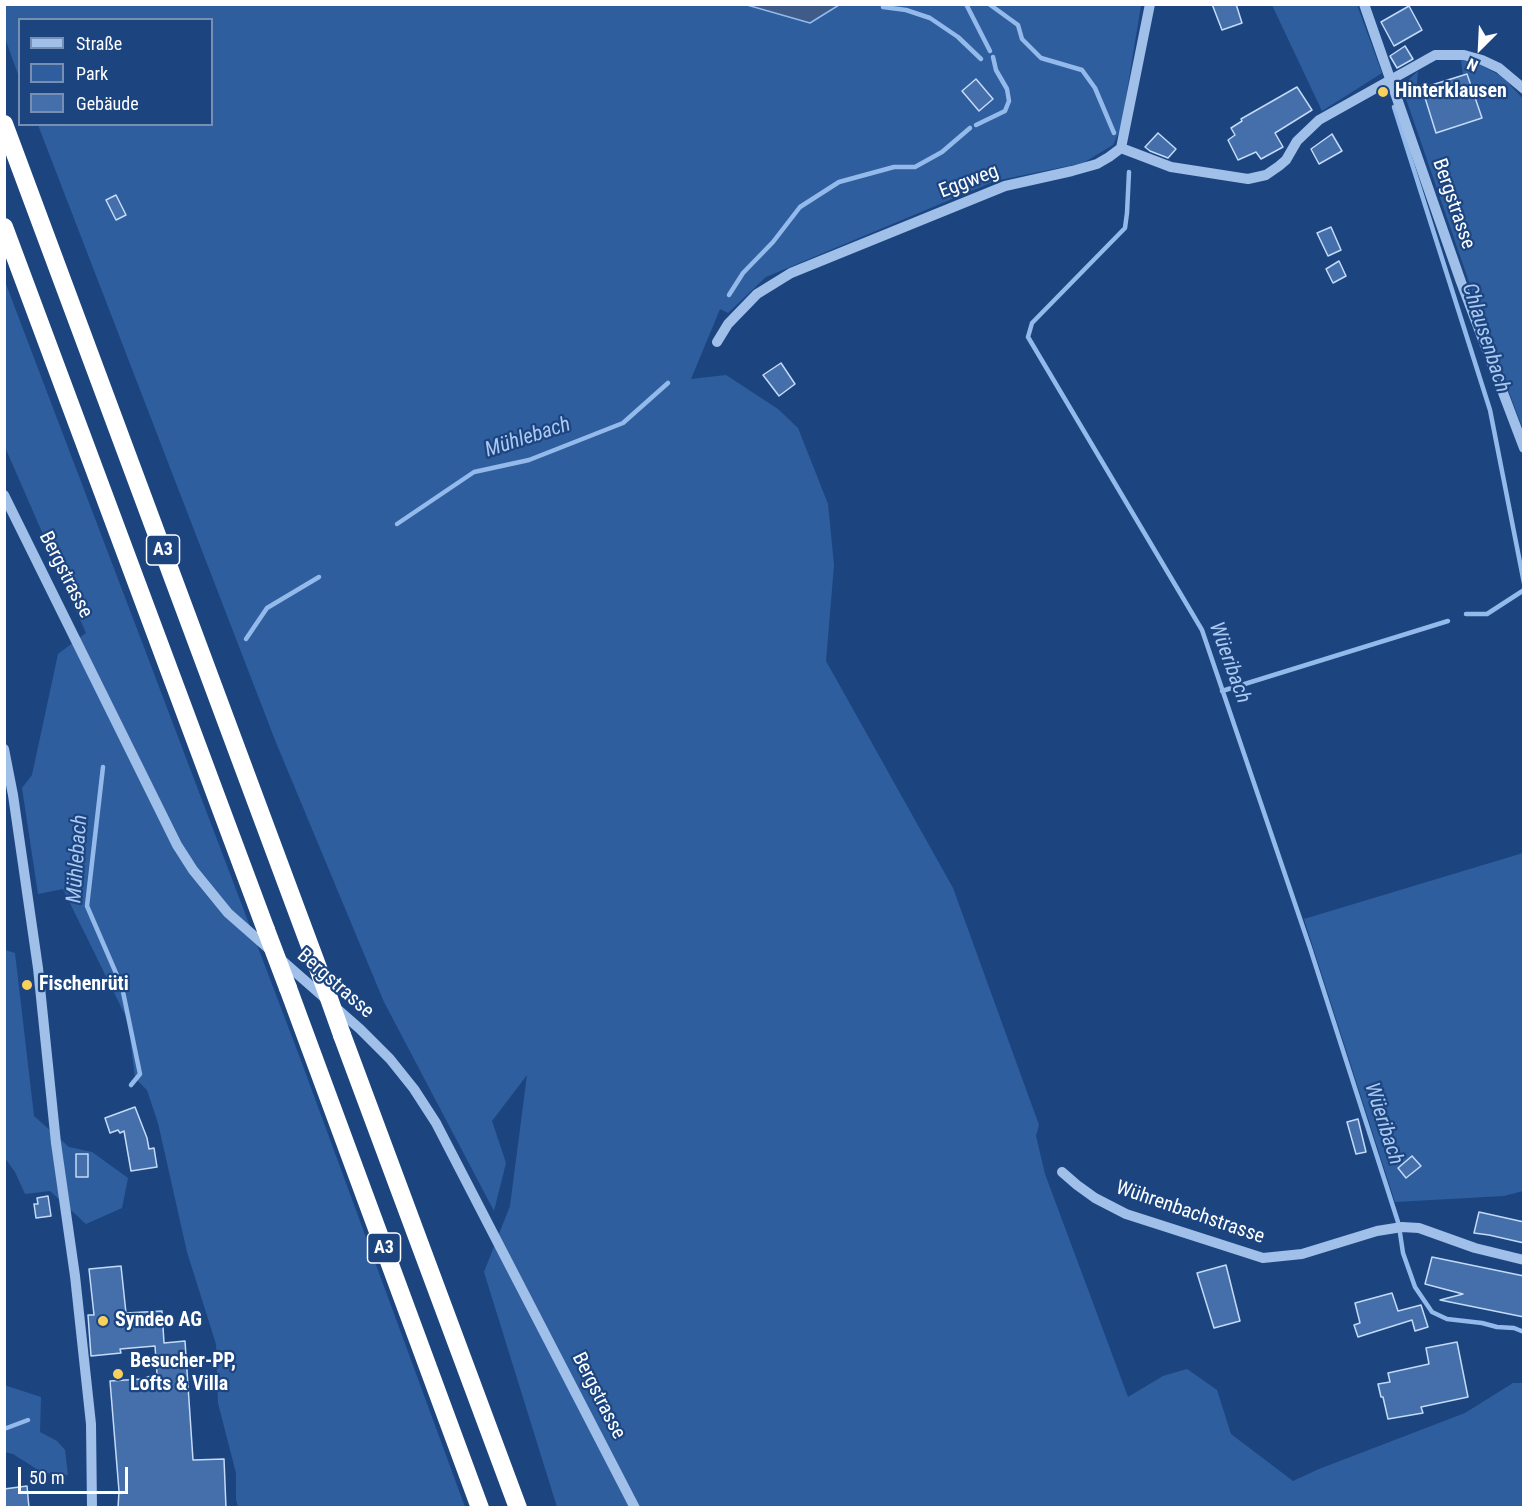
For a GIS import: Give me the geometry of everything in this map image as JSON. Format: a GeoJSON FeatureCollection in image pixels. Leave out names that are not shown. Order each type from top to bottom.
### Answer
{"type":"FeatureCollection","features":[{"type":"Feature","properties":{"kind":"highway","name":"A3"},"geometry":{"type":"LineString","coordinates":[[4,124],[518,1508]]}},
{"type":"Feature","properties":{"kind":"highway","name":"A3"},"geometry":{"type":"LineString","coordinates":[[4,227],[480,1508]]}},
{"type":"Feature","properties":{"kind":"street"},"geometry":{"type":"LineString","coordinates":[[1150,4],[1121,147],[1182,170],[1248,179],[1266,175],[1286,160],[1297,141],[1319,120],[1435,55],[1464,55],[1499,68],[1524,89]]}},
{"type":"Feature","properties":{"kind":"street","name":"Bergstrasse"},"geometry":{"type":"LineString","coordinates":[[1364,4],[1389,80],[1524,448]]}},
{"type":"Feature","properties":{"kind":"street","name":"Eggweg"},"geometry":{"type":"LineString","coordinates":[[717,342],[728,324],[757,294],[791,273],[1005,186],[1097,164],[1121,147]]}},
{"type":"Feature","properties":{"kind":"street","name":"Bergstrasse"},"geometry":{"type":"LineString","coordinates":[[4,495],[177,845],[193,870],[228,913],[360,1029],[390,1059],[414,1089],[441,1132],[635,1508]]}},
{"type":"Feature","properties":{"kind":"street"},"geometry":{"type":"LineString","coordinates":[[4,748],[38,968],[56,1143],[75,1276],[91,1424],[92,1508]]}},
{"type":"Feature","properties":{"kind":"street","name":"Wührenbachstrasse"},"geometry":{"type":"LineString","coordinates":[[1062,1172],[1095,1198],[1126,1214],[1263,1258],[1302,1254],[1377,1231],[1402,1227],[1419,1228],[1475,1248],[1524,1260]]}},
{"type":"Feature","properties":{"kind":"green space"},"geometry":{"type":"Polygon","coordinates":[[[5,4],[746,4],[810,23],[839,5],[1141,5],[1121,128],[1113,145],[1083,163],[995,181],[766,277],[728,313],[720,309],[691,379],[726,375],[778,409],[798,428],[828,504],[834,565],[826,661],[953,888],[1039,1125],[1036,1136],[1045,1174],[1128,1397],[1163,1376],[1187,1369],[1217,1390],[1231,1434],[1293,1481],[1465,1413],[1513,1383],[1523,1383],[1523,1507],[557,1507],[484,1272],[510,1206],[527,1075],[492,1121],[506,1163],[494,1211],[384,1002],[275,740],[38,126],[213,126],[213,18],[18,18],[18,74],[5,38],[5,4]]]}},
{"type":"Feature","properties":{"kind":"green space"},"geometry":{"type":"Polygon","coordinates":[[[1272,5],[1357,5],[1382,73],[1322,111],[1272,5]]]}},
{"type":"Feature","properties":{"kind":"green space"},"geometry":{"type":"Polygon","coordinates":[[[1461,60],[1472,61],[1504,78],[1523,99],[1523,429],[1488,337],[1403,90],[1404,84],[1418,71],[1416,94],[1424,95],[1436,133],[1482,118],[1467,74],[1463,75],[1461,60]]]}},
{"type":"Feature","properties":{"kind":"green space"},"geometry":{"type":"Polygon","coordinates":[[[4,279],[300,1058],[465,1507],[238,1507],[236,1473],[218,1403],[216,1344],[187,1252],[158,1123],[147,1090],[135,1078],[128,1021],[63,889],[38,894],[22,788],[32,775],[58,654],[86,633],[5,447],[4,279]]]}},
{"type":"Feature","properties":{"kind":"green space"},"geometry":{"type":"Polygon","coordinates":[[[1523,853],[1523,1191],[1504,1196],[1395,1202],[1304,919],[1523,853]]]}},
{"type":"Feature","properties":{"kind":"green space"},"geometry":{"type":"Polygon","coordinates":[[[5,950],[15,953],[34,1116],[69,1147],[92,1152],[128,1178],[122,1208],[86,1224],[50,1191],[25,1194],[15,1172],[5,1158],[5,950]]]}},
{"type":"Feature","properties":{"kind":"green space"},"geometry":{"type":"Polygon","coordinates":[[[4,1385],[41,1397],[40,1432],[57,1441],[65,1450],[68,1475],[43,1473],[13,1454],[5,1452],[4,1385]]]}},
{"type":"Feature","properties":{"kind":"shaded area"},"geometry":{"type":"Polygon","coordinates":[[[747,5],[839,5],[810,23],[747,5]]]}},
{"type":"Feature","properties":{"kind":"building"},"geometry":{"type":"Polygon","coordinates":[[[1212,4],[1236,4],[1242,23],[1222,30],[1212,4]]]}},
{"type":"Feature","properties":{"kind":"building"},"geometry":{"type":"Polygon","coordinates":[[[1409,6],[1422,30],[1394,46],[1381,22],[1409,6]]]}},
{"type":"Feature","properties":{"kind":"building"},"geometry":{"type":"Polygon","coordinates":[[[1405,46],[1413,59],[1397,68],[1390,56],[1405,46]]]}},
{"type":"Feature","properties":{"kind":"building"},"geometry":{"type":"Polygon","coordinates":[[[1467,74],[1482,118],[1436,133],[1422,88],[1467,74]]]}},
{"type":"Feature","properties":{"kind":"building"},"geometry":{"type":"Polygon","coordinates":[[[976,79],[993,99],[979,111],[962,91],[976,79]]]}},
{"type":"Feature","properties":{"kind":"building"},"geometry":{"type":"Polygon","coordinates":[[[1297,87],[1312,110],[1275,133],[1283,147],[1261,159],[1256,152],[1238,160],[1228,140],[1235,135],[1231,128],[1242,121],[1241,119],[1297,87]]]}},
{"type":"Feature","properties":{"kind":"building"},"geometry":{"type":"Polygon","coordinates":[[[1158,133],[1176,149],[1168,158],[1145,147],[1158,133]]]}},
{"type":"Feature","properties":{"kind":"building"},"geometry":{"type":"Polygon","coordinates":[[[1332,134],[1342,151],[1319,164],[1311,149],[1332,134]]]}},
{"type":"Feature","properties":{"kind":"building"},"geometry":{"type":"Polygon","coordinates":[[[116,195],[126,215],[116,220],[106,200],[116,195]]]}},
{"type":"Feature","properties":{"kind":"building"},"geometry":{"type":"Polygon","coordinates":[[[1331,227],[1341,250],[1328,256],[1317,233],[1331,227]]]}},
{"type":"Feature","properties":{"kind":"building"},"geometry":{"type":"Polygon","coordinates":[[[1339,261],[1346,276],[1333,283],[1326,269],[1339,261]]]}},
{"type":"Feature","properties":{"kind":"building"},"geometry":{"type":"Polygon","coordinates":[[[781,363],[795,384],[779,396],[763,375],[781,363]]]}},
{"type":"Feature","properties":{"kind":"building"},"geometry":{"type":"Polygon","coordinates":[[[135,1107],[149,1149],[154,1148],[157,1167],[131,1171],[124,1131],[120,1133],[118,1130],[110,1133],[105,1118],[135,1107]]]}},
{"type":"Feature","properties":{"kind":"building"},"geometry":{"type":"Polygon","coordinates":[[[1358,1119],[1366,1152],[1356,1154],[1347,1122],[1358,1119]]]}},
{"type":"Feature","properties":{"kind":"building"},"geometry":{"type":"Polygon","coordinates":[[[76,1154],[88,1154],[88,1177],[76,1177],[76,1154]]]}},
{"type":"Feature","properties":{"kind":"building"},"geometry":{"type":"Polygon","coordinates":[[[1412,1156],[1421,1166],[1406,1178],[1398,1168],[1412,1156]]]}},
{"type":"Feature","properties":{"kind":"building"},"geometry":{"type":"Polygon","coordinates":[[[48,1196],[51,1216],[36,1218],[34,1204],[38,1204],[37,1198],[48,1196]]]}},
{"type":"Feature","properties":{"kind":"building"},"geometry":{"type":"Polygon","coordinates":[[[1479,1212],[1524,1222],[1524,1243],[1474,1233],[1479,1212]]]}},
{"type":"Feature","properties":{"kind":"building"},"geometry":{"type":"Polygon","coordinates":[[[1432,1257],[1524,1276],[1524,1317],[1440,1300],[1463,1294],[1425,1284],[1432,1257]]]}},
{"type":"Feature","properties":{"kind":"building"},"geometry":{"type":"Polygon","coordinates":[[[1226,1265],[1240,1321],[1214,1328],[1197,1273],[1226,1265]]]}},
{"type":"Feature","properties":{"kind":"building"},"geometry":{"type":"Polygon","coordinates":[[[121,1266],[126,1313],[162,1311],[164,1343],[185,1341],[193,1460],[224,1459],[226,1508],[118,1508],[119,1491],[110,1381],[142,1379],[157,1374],[155,1346],[120,1349],[121,1353],[91,1356],[88,1315],[94,1315],[89,1269],[121,1266]]]}},
{"type":"Feature","properties":{"kind":"building"},"geometry":{"type":"Polygon","coordinates":[[[1392,1293],[1398,1311],[1421,1305],[1428,1327],[1415,1331],[1412,1320],[1358,1337],[1354,1325],[1360,1323],[1355,1303],[1392,1293]]]}},
{"type":"Feature","properties":{"kind":"building"},"geometry":{"type":"Polygon","coordinates":[[[1457,1342],[1468,1397],[1421,1407],[1423,1413],[1388,1419],[1378,1384],[1390,1382],[1388,1373],[1429,1364],[1426,1348],[1457,1342]]]}},
{"type":"Feature","properties":{"kind":"building"},"geometry":{"type":"Polygon","coordinates":[[[27,1486],[29,1508],[4,1508],[4,1489],[27,1486]]]}},
{"type":"Feature","properties":{"kind":"waterway","name":"Wüeribach"},"geometry":{"type":"LineString","coordinates":[[966,4],[990,51]]}},
{"type":"Feature","properties":{"kind":"waterway","name":"Wüeribach"},"geometry":{"type":"LineString","coordinates":[[989,4],[1018,25],[1022,39],[1041,58],[1082,70],[1095,88],[1114,133]]}},
{"type":"Feature","properties":{"kind":"waterway","name":"Wüeribach"},"geometry":{"type":"LineString","coordinates":[[883,7],[906,10],[930,18],[958,37],[981,59]]}},
{"type":"Feature","properties":{"kind":"waterway","name":"Wüeribach"},"geometry":{"type":"LineString","coordinates":[[976,125],[1005,111],[1009,101],[1007,89],[996,70],[993,57]]}},
{"type":"Feature","properties":{"kind":"waterway","name":"Chlausenbach"},"geometry":{"type":"LineString","coordinates":[[1394,107],[1490,410],[1524,583]]}},
{"type":"Feature","properties":{"kind":"waterway","name":"Mühlebach"},"geometry":{"type":"LineString","coordinates":[[729,295],[743,273],[773,242],[800,207],[839,182],[894,167],[915,167],[942,152],[970,128]]}},
{"type":"Feature","properties":{"kind":"waterway","name":"Wüeribach"},"geometry":{"type":"LineString","coordinates":[[1129,172],[1125,228],[1032,323],[1028,337],[1202,630],[1310,948],[1398,1222]]}},
{"type":"Feature","properties":{"kind":"waterway","name":"Mühlebach"},"geometry":{"type":"LineString","coordinates":[[397,524],[474,472],[529,460],[623,423],[668,383]]}},
{"type":"Feature","properties":{"kind":"waterway","name":"Mühlebach"},"geometry":{"type":"LineString","coordinates":[[246,639],[267,608],[319,577]]}},
{"type":"Feature","properties":{"kind":"waterway","name":"Chlausenbach"},"geometry":{"type":"LineString","coordinates":[[1466,614],[1487,614],[1524,590]]}},
{"type":"Feature","properties":{"kind":"waterway","name":"Chlausenbach"},"geometry":{"type":"LineString","coordinates":[[1222,691],[1448,621]]}},
{"type":"Feature","properties":{"kind":"waterway","name":"Mühlebach"},"geometry":{"type":"LineString","coordinates":[[103,767],[87,906],[122,987],[140,1074],[131,1085]]}},
{"type":"Feature","properties":{"kind":"waterway","name":"Wüeribach"},"geometry":{"type":"LineString","coordinates":[[1400,1233],[1403,1253],[1415,1287],[1432,1312],[1447,1319],[1514,1328],[1524,1332]]}},
{"type":"Feature","properties":{"kind":"waterway","name":"Mühlebach"},"geometry":{"type":"LineString","coordinates":[[4,1429],[28,1420]]}},
{"type":"Feature","properties":{"kind":"place","name":"Hinterklausen"},"geometry":{"type":"Point","coordinates":[1383,92]}},
{"type":"Feature","properties":{"kind":"place","name":"Fischenrüti"},"geometry":{"type":"Point","coordinates":[27,985]}},
{"type":"Feature","properties":{"kind":"place","name":"Syndeo AG"},"geometry":{"type":"Point","coordinates":[103,1321]}},
{"type":"Feature","properties":{"kind":"place","name":"Besucher-PP, Lofts & Villa"},"geometry":{"type":"Point","coordinates":[118,1374]}}]}
